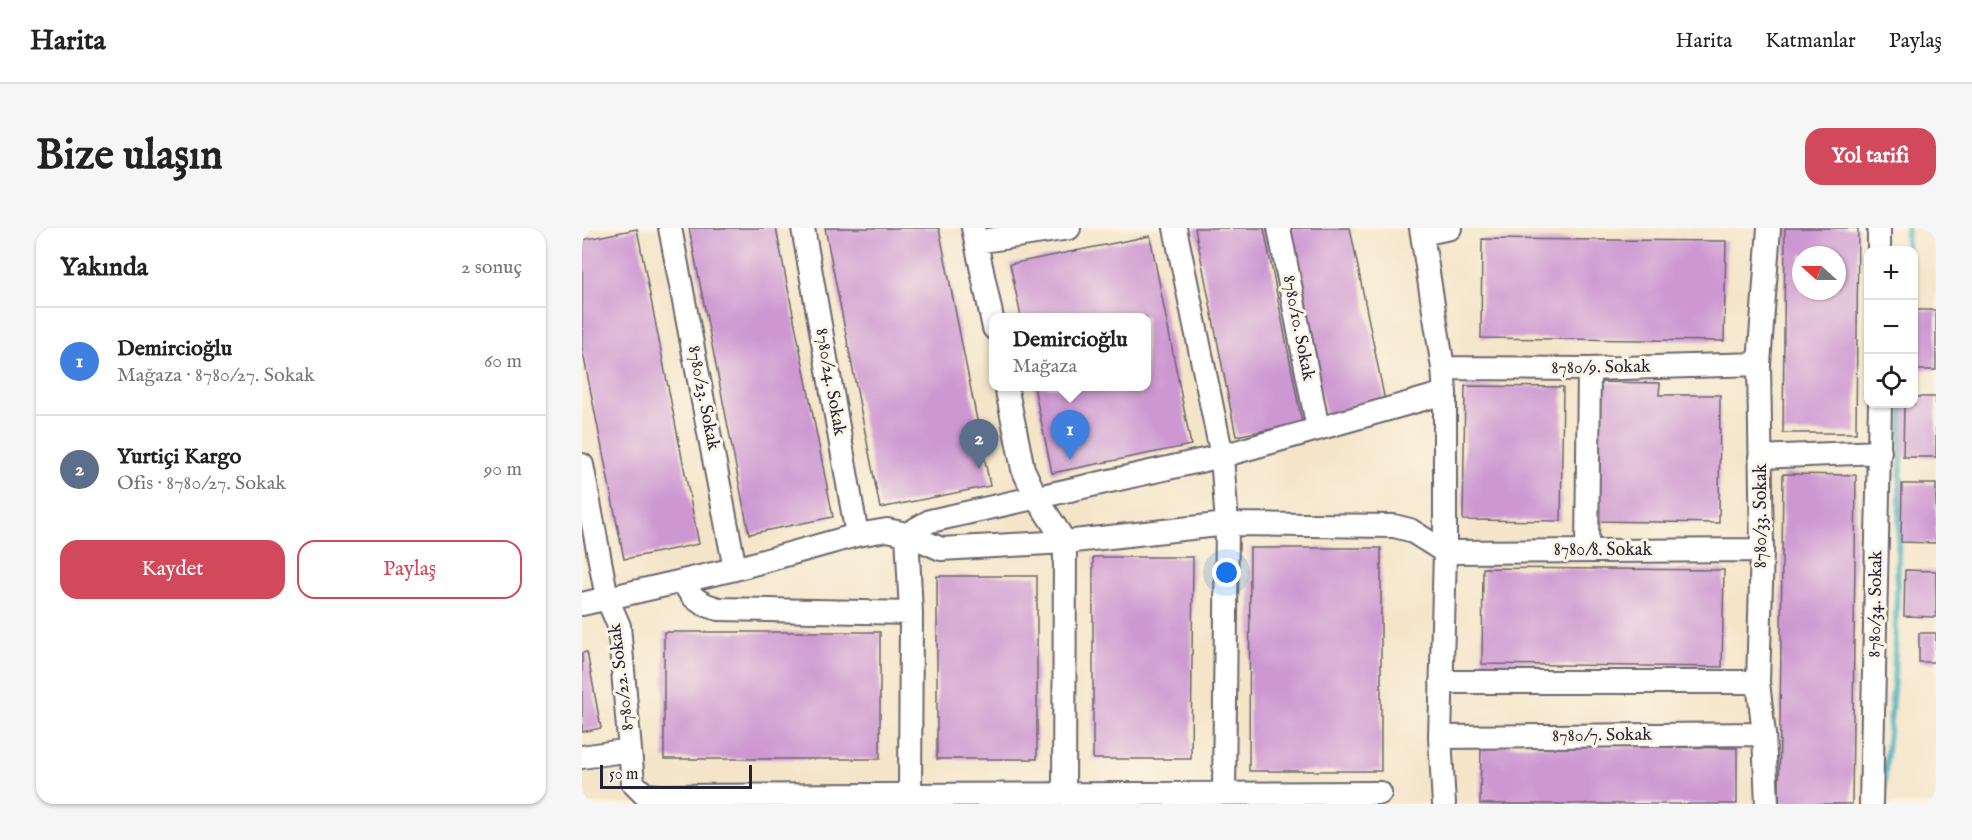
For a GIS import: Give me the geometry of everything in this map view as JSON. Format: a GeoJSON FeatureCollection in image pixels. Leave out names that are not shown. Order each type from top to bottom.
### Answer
{"type":"FeatureCollection","features":[{"type":"Feature","properties":{"kind":"street","name":"8780/23. Sokak"},"geometry":{"type":"LineString","coordinates":[[670,228],[735,569]]}},
{"type":"Feature","properties":{"kind":"street","name":"8780/24. Sokak"},"geometry":{"type":"LineString","coordinates":[[803,228],[857,535]]}},
{"type":"Feature","properties":{"kind":"street"},"geometry":{"type":"LineString","coordinates":[[990,313],[974,235],[1069,228]]}},
{"type":"Feature","properties":{"kind":"street"},"geometry":{"type":"LineString","coordinates":[[1175,228],[1222,456],[1227,524],[1224,793]]}},
{"type":"Feature","properties":{"kind":"street","name":"8780/10. Sokak"},"geometry":{"type":"LineString","coordinates":[[1279,228],[1318,429]]}},
{"type":"Feature","properties":{"kind":"street"},"geometry":{"type":"LineString","coordinates":[[1444,804],[1440,738],[1445,552],[1445,393],[1422,231],[1450,228]]}},
{"type":"Feature","properties":{"kind":"street","name":"8780/33. Sokak"},"geometry":{"type":"LineString","coordinates":[[1767,804],[1764,734],[1758,682],[1762,549],[1759,364],[1769,228]]}},
{"type":"Feature","properties":{"kind":"street"},"geometry":{"type":"LineString","coordinates":[[1879,228],[1879,246]]}},
{"type":"Feature","properties":{"kind":"street","name":"8780/9. Sokak"},"geometry":{"type":"LineString","coordinates":[[1443,368],[1589,369],[1759,364]]}},
{"type":"Feature","properties":{"kind":"street"},"geometry":{"type":"LineString","coordinates":[[1587,550],[1589,369]]}},
{"type":"Feature","properties":{"kind":"street"},"geometry":{"type":"LineString","coordinates":[[1007,391],[1023,469],[1036,497],[1065,542],[1064,795]]}},
{"type":"Feature","properties":{"kind":"street"},"geometry":{"type":"LineString","coordinates":[[907,534],[930,521],[1222,456],[1445,393]]}},
{"type":"Feature","properties":{"kind":"street","name":"8780/34. Sokak"},"geometry":{"type":"LineString","coordinates":[[1871,804],[1880,408]]}},
{"type":"Feature","properties":{"kind":"street"},"geometry":{"type":"LineString","coordinates":[[1760,457],[1880,452]]}},
{"type":"Feature","properties":{"kind":"street","name":"8780/22. Sokak"},"geometry":{"type":"LineString","coordinates":[[582,465],[608,598],[619,626],[633,783],[645,795],[1380,793]]}},
{"type":"Feature","properties":{"kind":"street"},"geometry":{"type":"LineString","coordinates":[[582,604],[735,569],[857,535],[887,530],[907,534],[941,549],[1065,542],[1227,524],[1394,526],[1410,530],[1445,552]]}},
{"type":"Feature","properties":{"kind":"street"},"geometry":{"type":"LineString","coordinates":[[907,534],[911,613],[910,793]]}},
{"type":"Feature","properties":{"kind":"street","name":"8780/8. Sokak"},"geometry":{"type":"LineString","coordinates":[[1445,552],[1762,549]]}},
{"type":"Feature","properties":{"kind":"street"},"geometry":{"type":"LineString","coordinates":[[684,581],[693,597],[708,607],[720,609],[911,613]]}},
{"type":"Feature","properties":{"kind":"street"},"geometry":{"type":"LineString","coordinates":[[1441,682],[1758,682]]}},
{"type":"Feature","properties":{"kind":"street","name":"8780/7. Sokak"},"geometry":{"type":"LineString","coordinates":[[1440,738],[1764,734]]}},
{"type":"Feature","properties":{"kind":"street"},"geometry":{"type":"LineString","coordinates":[[582,757],[630,750]]}},
{"type":"Feature","properties":{"kind":"building"},"geometry":{"type":"Polygon","coordinates":[[[689,228],[776,228],[833,517],[749,534],[689,228]]]}},
{"type":"Feature","properties":{"kind":"building"},"geometry":{"type":"Polygon","coordinates":[[[825,228],[939,228],[990,486],[880,508],[825,228]]]}},
{"type":"Feature","properties":{"kind":"building"},"geometry":{"type":"Polygon","coordinates":[[[1195,228],[1264,228],[1302,423],[1236,436],[1195,228]]]}},
{"type":"Feature","properties":{"kind":"building"},"geometry":{"type":"Polygon","coordinates":[[[1288,228],[1350,228],[1386,406],[1326,418],[1288,228]]]}},
{"type":"Feature","properties":{"kind":"building"},"geometry":{"type":"Polygon","coordinates":[[[1785,228],[1858,228],[1856,433],[1783,433],[1785,228]]]}},
{"type":"Feature","properties":{"kind":"building"},"geometry":{"type":"Polygon","coordinates":[[[637,229],[699,544],[624,559],[582,348],[582,240],[637,229]]]}},
{"type":"Feature","properties":{"kind":"building"},"geometry":{"type":"Polygon","coordinates":[[[1150,236],[1191,445],[1052,473],[1035,391],[1151,391],[1151,313],[1020,313],[1010,264],[1150,236]]]}},
{"type":"Feature","properties":{"kind":"building"},"geometry":{"type":"Polygon","coordinates":[[[1482,239],[1726,241],[1724,341],[1481,338],[1482,239]]]}},
{"type":"Feature","properties":{"kind":"building"},"geometry":{"type":"Polygon","coordinates":[[[1918,310],[1936,310],[1936,370],[1918,370],[1918,310]]]}},
{"type":"Feature","properties":{"kind":"building"},"geometry":{"type":"Polygon","coordinates":[[[1598,382],[1660,383],[1659,395],[1720,395],[1719,523],[1596,521],[1598,382]]]}},
{"type":"Feature","properties":{"kind":"building"},"geometry":{"type":"Polygon","coordinates":[[[1465,386],[1563,387],[1561,521],[1463,520],[1465,386]]]}},
{"type":"Feature","properties":{"kind":"building"},"geometry":{"type":"Polygon","coordinates":[[[1918,397],[1936,397],[1936,457],[1903,457],[1904,408],[1918,408],[1918,397]]]}},
{"type":"Feature","properties":{"kind":"building"},"geometry":{"type":"Polygon","coordinates":[[[1783,474],[1856,475],[1852,804],[1779,804],[1783,474]]]}},
{"type":"Feature","properties":{"kind":"building"},"geometry":{"type":"Polygon","coordinates":[[[1902,484],[1936,484],[1936,543],[1901,542],[1902,484]]]}},
{"type":"Feature","properties":{"kind":"building"},"geometry":{"type":"Polygon","coordinates":[[[1250,548],[1381,548],[1381,771],[1249,771],[1250,548]]]}},
{"type":"Feature","properties":{"kind":"building"},"geometry":{"type":"Polygon","coordinates":[[[1093,557],[1193,557],[1191,759],[1093,759],[1093,557]]]}},
{"type":"Feature","properties":{"kind":"building"},"geometry":{"type":"Polygon","coordinates":[[[1483,568],[1724,570],[1722,667],[1482,664],[1483,568]]]}},
{"type":"Feature","properties":{"kind":"building"},"geometry":{"type":"Polygon","coordinates":[[[1905,570],[1936,571],[1936,617],[1904,616],[1905,570]]]}},
{"type":"Feature","properties":{"kind":"building"},"geometry":{"type":"Polygon","coordinates":[[[937,576],[1037,576],[1037,759],[937,759],[937,576]]]}},
{"type":"Feature","properties":{"kind":"building"},"geometry":{"type":"Polygon","coordinates":[[[664,632],[880,632],[880,759],[664,759],[664,632]]]}},
{"type":"Feature","properties":{"kind":"building"},"geometry":{"type":"Polygon","coordinates":[[[1919,633],[1936,633],[1936,662],[1919,662],[1919,633]]]}},
{"type":"Feature","properties":{"kind":"building"},"geometry":{"type":"Polygon","coordinates":[[[587,652],[601,728],[582,732],[582,653],[587,652]]]}},
{"type":"Feature","properties":{"kind":"building"},"geometry":{"type":"Polygon","coordinates":[[[1481,745],[1737,748],[1737,804],[1480,804],[1481,745]]]}},
{"type":"Feature","properties":{"kind":"waterway"},"geometry":{"type":"LineString","coordinates":[[1906,246],[1907,228]]}},
{"type":"Feature","properties":{"kind":"waterway"},"geometry":{"type":"LineString","coordinates":[[1882,804],[1894,680],[1903,408]]}},
{"type":"Feature","properties":{"kind":"place","name":"Demircioğlu"},"geometry":{"type":"Point","coordinates":[1070,460]}},
{"type":"Feature","properties":{"kind":"place","name":"Yurtiçi Kargo"},"geometry":{"type":"Point","coordinates":[979,469]}}]}
